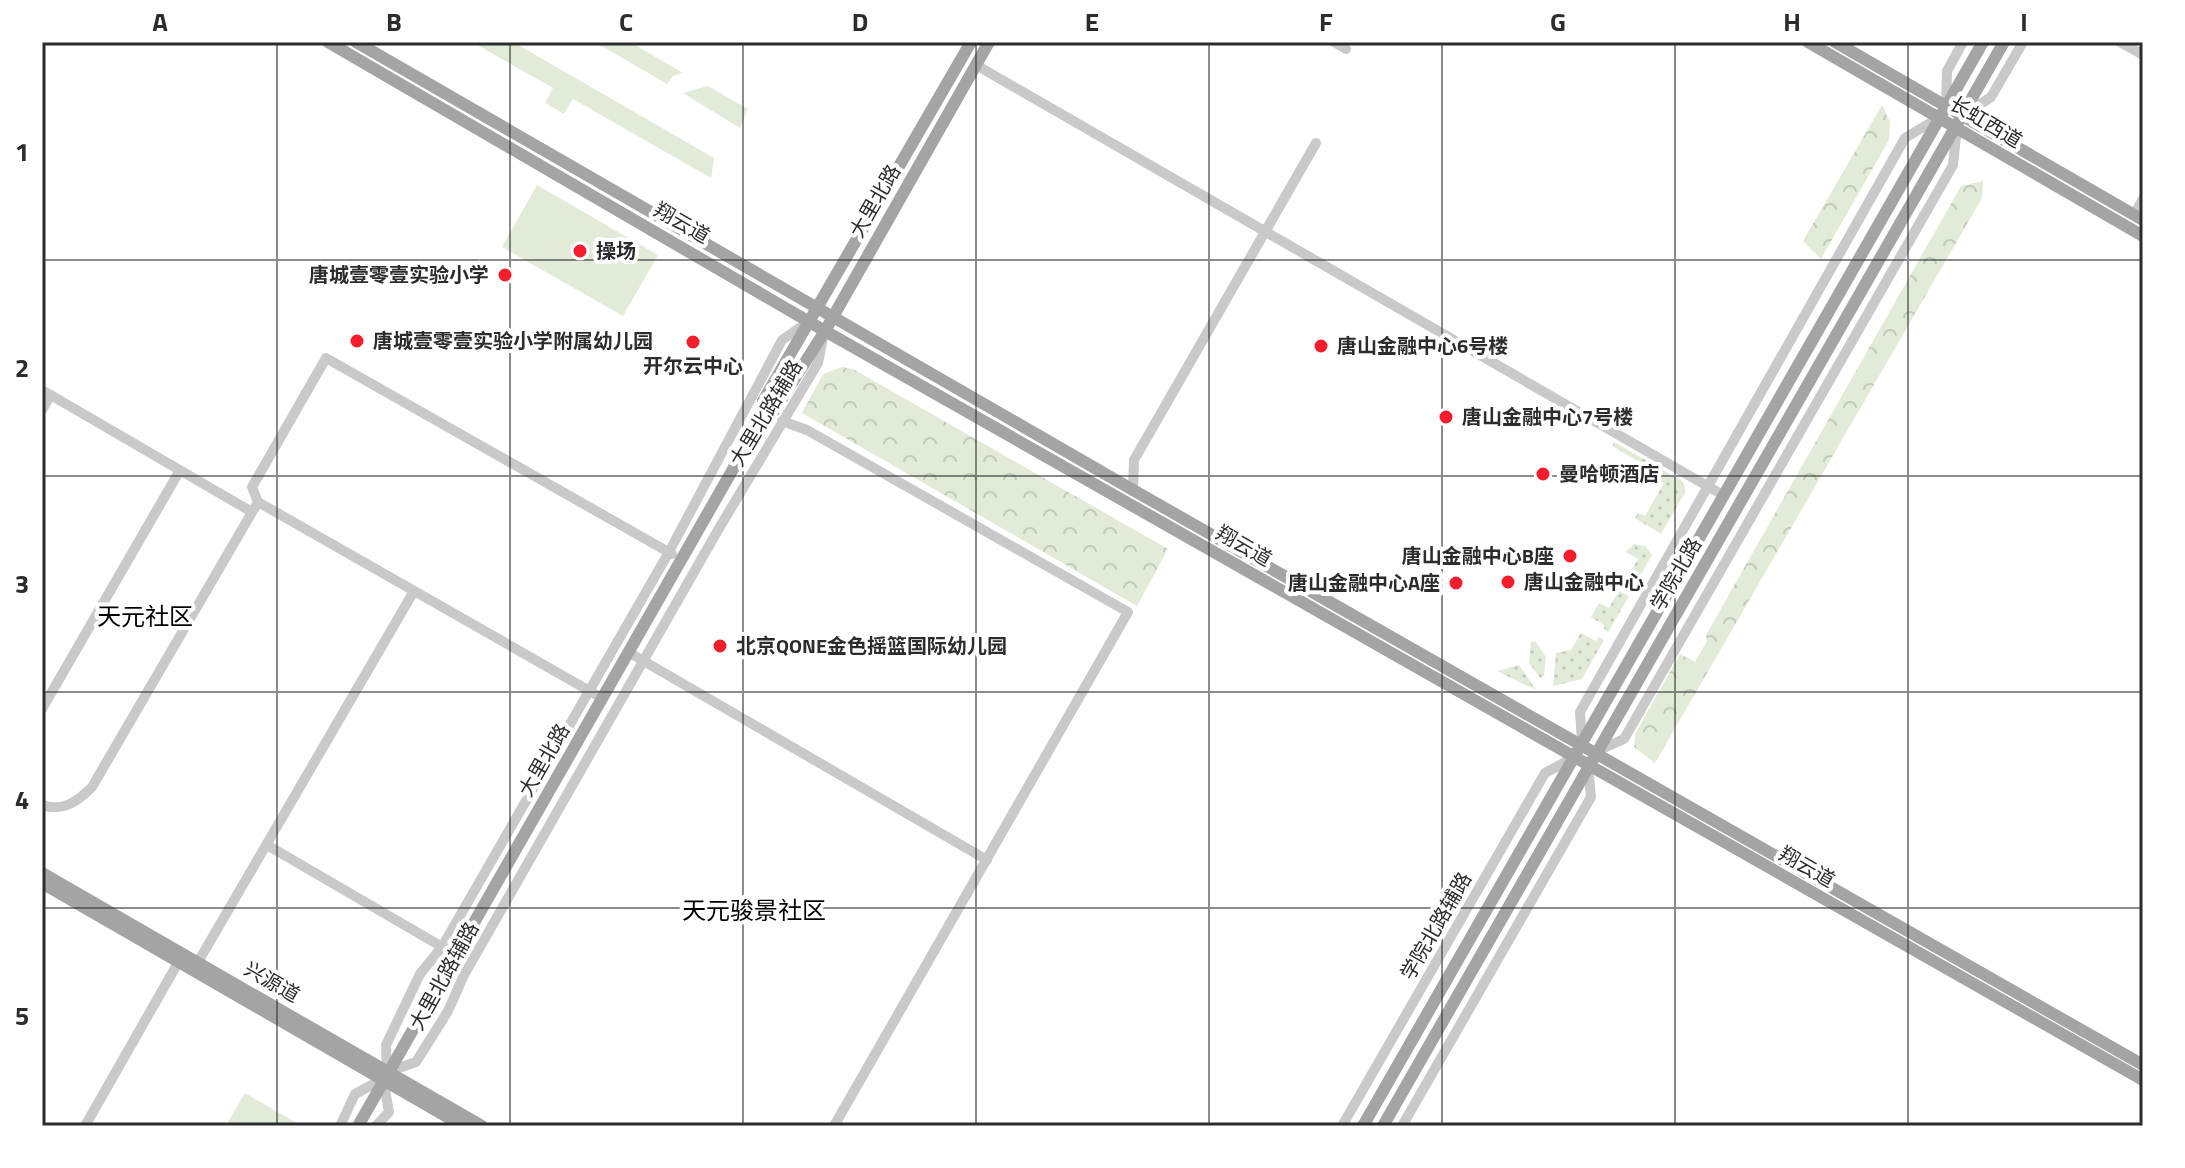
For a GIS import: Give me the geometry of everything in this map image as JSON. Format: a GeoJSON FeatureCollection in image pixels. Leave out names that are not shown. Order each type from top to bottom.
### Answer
{"type":"FeatureCollection","features":[{"type":"Feature","properties":{"kind":"main road","name":"翔云道"},"geometry":{"type":"LineString","coordinates":[[328,42],[811,320],[825,331],[2143,1080]]}},
{"type":"Feature","properties":{"kind":"main road","name":"翔云道"},"geometry":{"type":"LineString","coordinates":[[356,42],[1133,490],[2143,1065]]}},
{"type":"Feature","properties":{"kind":"main road","name":"大里北路"},"geometry":{"type":"LineString","coordinates":[[358,1126],[765,413],[763,401],[971,42]]}},
{"type":"Feature","properties":{"kind":"main road","name":"大里北路"},"geometry":{"type":"LineString","coordinates":[[765,413],[774,411],[825,331],[989,42]]}},
{"type":"Feature","properties":{"kind":"main road","name":"长虹西道"},"geometry":{"type":"LineString","coordinates":[[1808,42],[1943,112]]}},
{"type":"Feature","properties":{"kind":"main road","name":"长虹西道"},"geometry":{"type":"LineString","coordinates":[[1835,42],[2143,236]]}},
{"type":"Feature","properties":{"kind":"main road","name":"学院北路"},"geometry":{"type":"LineString","coordinates":[[1363,1126],[1983,42]]}},
{"type":"Feature","properties":{"kind":"main road","name":"学院北路"},"geometry":{"type":"LineString","coordinates":[[1383,1126],[2004,42]]}},
{"type":"Feature","properties":{"kind":"main road","name":"长虹西道"},"geometry":{"type":"LineString","coordinates":[[1959,122],[2138,217]]}},
{"type":"Feature","properties":{"kind":"main road"},"geometry":{"type":"LineString","coordinates":[[1758,435],[1774,444]]}},
{"type":"Feature","properties":{"kind":"main road","name":"兴源道"},"geometry":{"type":"LineString","coordinates":[[42,873],[198,962],[463,1126]]}},
{"type":"Feature","properties":{"kind":"main road","name":"兴源道"},"geometry":{"type":"LineString","coordinates":[[42,883],[385,1076],[482,1126]]}},
{"type":"Feature","properties":{"kind":"street"},"geometry":{"type":"LineString","coordinates":[[1334,42],[1346,49]]}},
{"type":"Feature","properties":{"kind":"street"},"geometry":{"type":"LineString","coordinates":[[1582,745],[1580,712],[1905,138],[1943,112],[1947,71],[1963,42]]}},
{"type":"Feature","properties":{"kind":"street"},"geometry":{"type":"LineString","coordinates":[[1595,752],[1624,739],[1953,165],[1959,122],[1991,97],[2023,42]]}},
{"type":"Feature","properties":{"kind":"street"},"geometry":{"type":"LineString","coordinates":[[2120,42],[2143,55]]}},
{"type":"Feature","properties":{"kind":"street"},"geometry":{"type":"LineString","coordinates":[[976,65],[1723,495]]}},
{"type":"Feature","properties":{"kind":"street"},"geometry":{"type":"LineString","coordinates":[[1133,490],[1134,460],[1316,143]]}},
{"type":"Feature","properties":{"kind":"street"},"geometry":{"type":"LineString","coordinates":[[2138,217],[2143,199]]}},
{"type":"Feature","properties":{"kind":"street"},"geometry":{"type":"LineString","coordinates":[[1834,261],[1846,278]]}},
{"type":"Feature","properties":{"kind":"street","name":"大里北路辅路"},"geometry":{"type":"LineString","coordinates":[[376,1126],[389,1112],[386,1045],[420,974],[442,947],[588,688],[669,552],[782,340],[811,320]]}},
{"type":"Feature","properties":{"kind":"street","name":"大里北路辅路"},"geometry":{"type":"LineString","coordinates":[[340,1126],[355,1094],[416,1062],[448,1011],[464,975],[643,660],[818,363],[825,331]]}},
{"type":"Feature","properties":{"kind":"street"},"geometry":{"type":"LineString","coordinates":[[42,805],[61,808],[73,804],[92,787],[255,507],[252,487],[326,358],[681,559]]}},
{"type":"Feature","properties":{"kind":"street"},"geometry":{"type":"LineString","coordinates":[[42,410],[46,392],[180,470],[414,591],[602,698]]}},
{"type":"Feature","properties":{"kind":"street"},"geometry":{"type":"LineString","coordinates":[[782,421],[807,430],[1128,612],[834,1126]]}},
{"type":"Feature","properties":{"kind":"street"},"geometry":{"type":"LineString","coordinates":[[1741,425],[1758,435]]}},
{"type":"Feature","properties":{"kind":"street"},"geometry":{"type":"LineString","coordinates":[[1774,444],[1789,452]]}},
{"type":"Feature","properties":{"kind":"street"},"geometry":{"type":"LineString","coordinates":[[42,709],[180,470]]}},
{"type":"Feature","properties":{"kind":"street"},"geometry":{"type":"LineString","coordinates":[[198,962],[414,591]]}},
{"type":"Feature","properties":{"kind":"street"},"geometry":{"type":"LineString","coordinates":[[628,652],[987,860]]}},
{"type":"Feature","properties":{"kind":"street","name":"学院北路辅路"},"geometry":{"type":"LineString","coordinates":[[1342,1126],[1545,773],[1575,757]]}},
{"type":"Feature","properties":{"kind":"street"},"geometry":{"type":"LineString","coordinates":[[1402,1126],[1591,797],[1588,766]]}},
{"type":"Feature","properties":{"kind":"street"},"geometry":{"type":"LineString","coordinates":[[267,845],[456,955]]}},
{"type":"Feature","properties":{"kind":"street"},"geometry":{"type":"LineString","coordinates":[[1530,871],[1544,879]]}},
{"type":"Feature","properties":{"kind":"street"},"geometry":{"type":"LineString","coordinates":[[85,1126],[179,961]]}},
{"type":"Feature","properties":{"kind":"green space"},"geometry":{"type":"Polygon","coordinates":[[[472,42],[513,42],[714,158],[711,178],[573,99],[564,114],[545,103],[553,88],[472,42]]]}},
{"type":"Feature","properties":{"kind":"green space"},"geometry":{"type":"Polygon","coordinates":[[[595,42],[630,42],[683,73],[673,76],[667,84],[595,42]]]}},
{"type":"Feature","properties":{"kind":"green space"},"geometry":{"type":"Polygon","coordinates":[[[708,86],[748,109],[740,128],[683,93],[708,86]]]}},
{"type":"Feature","properties":{"kind":"green space"},"geometry":{"type":"Polygon","coordinates":[[[1882,105],[1890,122],[1889,140],[1821,259],[1803,241],[1882,105]]]}},
{"type":"Feature","properties":{"kind":"green space"},"geometry":{"type":"Polygon","coordinates":[[[1983,181],[1982,198],[1655,763],[1634,747],[1635,734],[1680,654],[1695,662],[1707,641],[1706,635],[1961,186],[1983,181]]]}},
{"type":"Feature","properties":{"kind":"green space","name":"操场"},"geometry":{"type":"Polygon","coordinates":[[[537,185],[658,255],[623,316],[502,247],[537,185]]]}},
{"type":"Feature","properties":{"kind":"green space"},"geometry":{"type":"Polygon","coordinates":[[[842,367],[853,369],[1168,549],[1137,606],[802,413],[823,374],[842,367]]]}},
{"type":"Feature","properties":{"kind":"green space"},"geometry":{"type":"Polygon","coordinates":[[[1614,442],[1682,481],[1686,491],[1661,534],[1635,518],[1638,513],[1645,516],[1664,483],[1659,480],[1662,475],[1612,446],[1614,442]]]}},
{"type":"Feature","properties":{"kind":"green space"},"geometry":{"type":"Polygon","coordinates":[[[1634,544],[1645,546],[1652,555],[1640,576],[1631,571],[1638,559],[1626,552],[1634,544]]]}},
{"type":"Feature","properties":{"kind":"green space"},"geometry":{"type":"Polygon","coordinates":[[[1619,591],[1629,596],[1608,632],[1605,626],[1591,617],[1599,603],[1609,608],[1619,591]]]}},
{"type":"Feature","properties":{"kind":"green space"},"geometry":{"type":"Polygon","coordinates":[[[1581,633],[1596,641],[1599,637],[1604,640],[1582,679],[1553,686],[1556,653],[1571,650],[1581,633]]]}},
{"type":"Feature","properties":{"kind":"green space"},"geometry":{"type":"Polygon","coordinates":[[[1535,641],[1546,657],[1544,676],[1540,678],[1529,663],[1531,642],[1535,641]]]}},
{"type":"Feature","properties":{"kind":"green space"},"geometry":{"type":"Polygon","coordinates":[[[1519,665],[1536,690],[1497,671],[1519,665]]]}},
{"type":"Feature","properties":{"kind":"green space"},"geometry":{"type":"Polygon","coordinates":[[[245,1093],[302,1126],[235,1126],[228,1122],[245,1093]]]}},
{"type":"Feature","properties":{"kind":"place","name":"操场"},"geometry":{"type":"Point","coordinates":[580,251]}},
{"type":"Feature","properties":{"kind":"place","name":"唐城壹零壹实验小学"},"geometry":{"type":"Point","coordinates":[505,275]}},
{"type":"Feature","properties":{"kind":"place","name":"唐城壹零壹实验小学附属幼儿园"},"geometry":{"type":"Point","coordinates":[357,341]}},
{"type":"Feature","properties":{"kind":"place","name":"开尔云中心"},"geometry":{"type":"Point","coordinates":[693,342]}},
{"type":"Feature","properties":{"kind":"place","name":"唐山金融中心6号楼"},"geometry":{"type":"Point","coordinates":[1321,346]}},
{"type":"Feature","properties":{"kind":"place","name":"唐山金融中心7号楼"},"geometry":{"type":"Point","coordinates":[1446,417]}},
{"type":"Feature","properties":{"kind":"place","name":"曼哈顿酒店"},"geometry":{"type":"Point","coordinates":[1543,474]}},
{"type":"Feature","properties":{"kind":"place","name":"唐山金融中心B座"},"geometry":{"type":"Point","coordinates":[1570,556]}},
{"type":"Feature","properties":{"kind":"place","name":"唐山金融中心"},"geometry":{"type":"Point","coordinates":[1508,582]}},
{"type":"Feature","properties":{"kind":"place","name":"唐山金融中心A座"},"geometry":{"type":"Point","coordinates":[1456,583]}},
{"type":"Feature","properties":{"kind":"place","name":"北京QONE金色摇篮国际幼儿园"},"geometry":{"type":"Point","coordinates":[720,646]}},
{"type":"Feature","properties":{"kind":"district","name":"天元社区"},"geometry":{"type":"Point","coordinates":[145,617]}},
{"type":"Feature","properties":{"kind":"district","name":"天元骏景社区"},"geometry":{"type":"Point","coordinates":[754,911]}}]}
